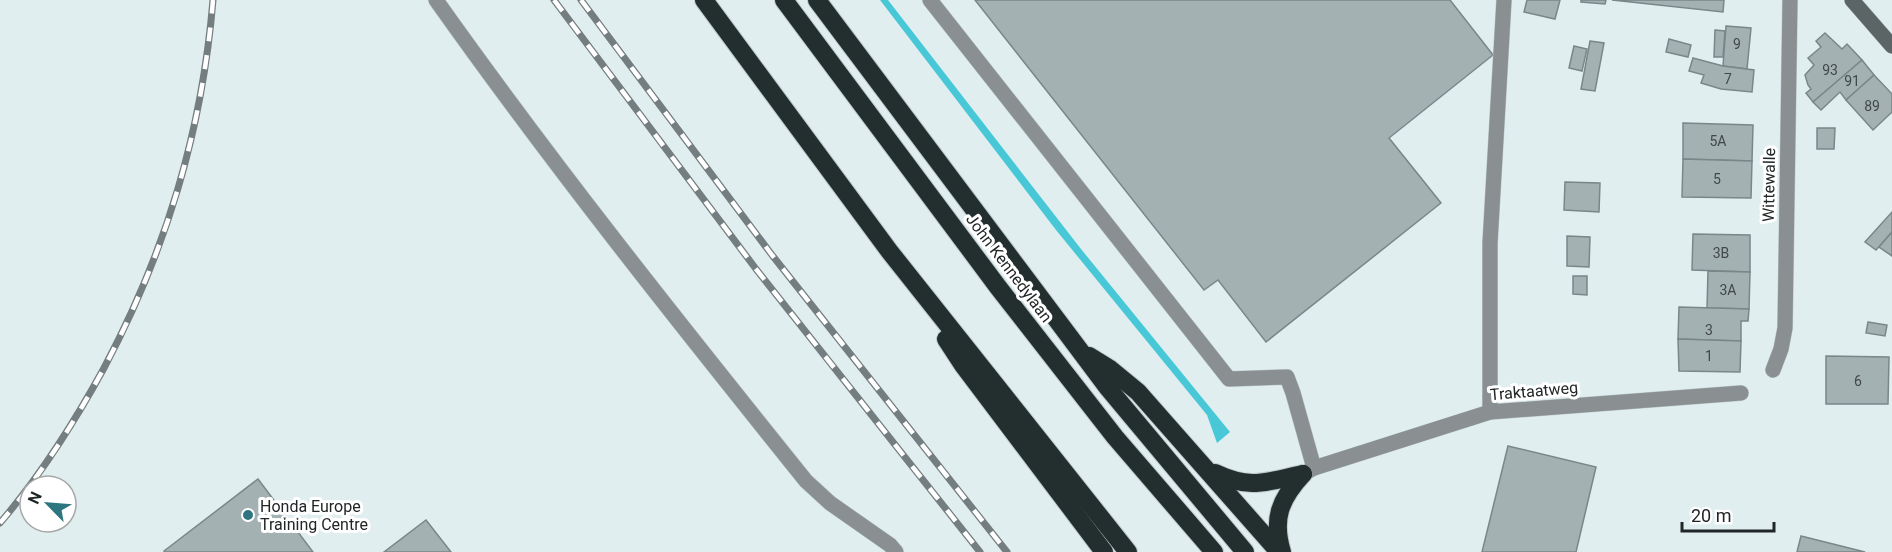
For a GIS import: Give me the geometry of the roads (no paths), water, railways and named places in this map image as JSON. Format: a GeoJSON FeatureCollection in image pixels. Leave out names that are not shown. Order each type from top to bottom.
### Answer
{"type":"FeatureCollection","features":[{"type":"Feature","properties":{"kind":"highway"},"geometry":{"type":"LineString","coordinates":[[704,0],[890,252],[1128,552]]}},
{"type":"Feature","properties":{"kind":"highway","name":"John Kennedylaan"},"geometry":{"type":"LineString","coordinates":[[784,0],[998,286],[1115,437],[1214,552]]}},
{"type":"Feature","properties":{"kind":"highway","name":"John Kennedylaan"},"geometry":{"type":"LineString","coordinates":[[816,0],[1108,388],[1245,552]]}},
{"type":"Feature","properties":{"kind":"highway"},"geometry":{"type":"LineString","coordinates":[[890,252],[963,365],[1104,552]]}},
{"type":"Feature","properties":{"kind":"highway"},"geometry":{"type":"LineString","coordinates":[[1080,351],[1110,369],[1138,392],[1280,552]]}},
{"type":"Feature","properties":{"kind":"highway"},"geometry":{"type":"LineString","coordinates":[[1209,470],[1234,482],[1250,484],[1308,471]]}},
{"type":"Feature","properties":{"kind":"highway"},"geometry":{"type":"LineString","coordinates":[[1280,552],[1277,516],[1288,491],[1308,471]]}},
{"type":"Feature","properties":{"kind":"street"},"geometry":{"type":"LineString","coordinates":[[436,0],[506,98],[806,481],[830,503],[890,545],[896,552]]}},
{"type":"Feature","properties":{"kind":"street"},"geometry":{"type":"LineString","coordinates":[[930,0],[1229,379],[1287,377],[1293,393],[1308,471]]}},
{"type":"Feature","properties":{"kind":"street"},"geometry":{"type":"LineString","coordinates":[[1490,411],[1490,243],[1504,0]]}},
{"type":"Feature","properties":{"kind":"street","name":"Wittewalle"},"geometry":{"type":"LineString","coordinates":[[1773,370],[1781,350],[1785,328],[1790,0]]}},
{"type":"Feature","properties":{"kind":"street"},"geometry":{"type":"LineString","coordinates":[[1852,0],[1892,46]]}},
{"type":"Feature","properties":{"kind":"street","name":"Traktaatweg"},"geometry":{"type":"LineString","coordinates":[[1308,471],[1490,411],[1741,393]]}},
{"type":"Feature","properties":{"kind":"water"},"geometry":{"type":"Polygon","coordinates":[[[880,0],[888,0],[1081,249],[1230,432],[1217,443],[1207,415],[1056,230],[880,0]]]}},
{"type":"Feature","properties":{"kind":"railway"},"geometry":{"type":"LineString","coordinates":[[0,523],[43,467],[81,409],[104,368],[146,280],[178,190],[190,144],[208,49],[213,0]]}},
{"type":"Feature","properties":{"kind":"railway"},"geometry":{"type":"LineString","coordinates":[[554,0],[756,269],[980,552]]}},
{"type":"Feature","properties":{"kind":"railway"},"geometry":{"type":"LineString","coordinates":[[581,0],[772,255],[1007,552]]}},
{"type":"Feature","properties":{"kind":"place","name":"Honda Europe Training Centre"},"geometry":{"type":"Point","coordinates":[248,515]}}]}
